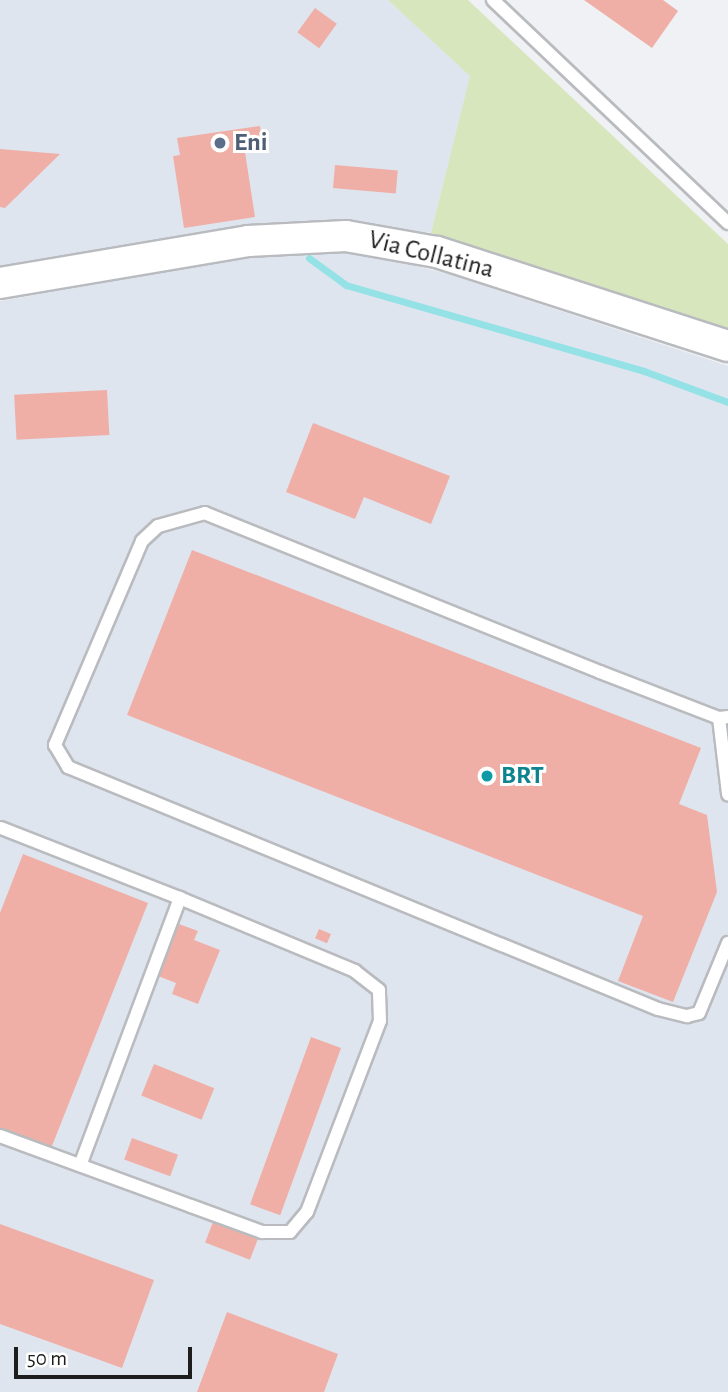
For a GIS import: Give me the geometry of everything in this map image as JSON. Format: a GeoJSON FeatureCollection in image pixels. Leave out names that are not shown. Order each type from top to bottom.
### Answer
{"type":"FeatureCollection","features":[{"type":"Feature","properties":{"kind":"street","name":"Via Collatina"},"geometry":{"type":"LineString","coordinates":[[0,283],[248,241],[346,236],[437,252],[728,346]]}},
{"type":"Feature","properties":{"kind":"lane"},"geometry":{"type":"LineString","coordinates":[[493,0],[728,223]]}},
{"type":"Feature","properties":{"kind":"lane"},"geometry":{"type":"LineString","coordinates":[[728,794],[724,718],[205,513],[158,526],[142,541],[55,745],[68,767],[659,1009],[687,1016],[699,1013],[728,943]]}},
{"type":"Feature","properties":{"kind":"lane"},"geometry":{"type":"LineString","coordinates":[[0,829],[180,898],[363,974],[379,990],[383,1000],[375,1033],[307,1212],[290,1233],[262,1232],[0,1136]]}},
{"type":"Feature","properties":{"kind":"lane"},"geometry":{"type":"LineString","coordinates":[[80,1165],[180,898]]}},
{"type":"Feature","properties":{"kind":"shaded area"},"geometry":{"type":"Polygon","coordinates":[[[0,0],[388,0],[471,76],[431,233],[361,224],[282,223],[0,269],[0,0]]]}},
{"type":"Feature","properties":{"kind":"shaded area"},"geometry":{"type":"Polygon","coordinates":[[[350,249],[451,275],[728,366],[728,1392],[0,1392],[0,301],[239,259],[350,249]]]}},
{"type":"Feature","properties":{"kind":"green space"},"geometry":{"type":"Polygon","coordinates":[[[388,0],[468,0],[728,244],[728,333],[431,233],[470,76],[388,0]]]}},
{"type":"Feature","properties":{"kind":"building"},"geometry":{"type":"Polygon","coordinates":[[[584,0],[663,0],[678,11],[652,48],[584,0]]]}},
{"type":"Feature","properties":{"kind":"building"},"geometry":{"type":"Polygon","coordinates":[[[315,8],[337,24],[319,48],[297,32],[315,8]]]}},
{"type":"Feature","properties":{"kind":"building"},"geometry":{"type":"Polygon","coordinates":[[[260,126],[263,149],[245,152],[255,217],[184,228],[173,156],[180,155],[177,138],[260,126]]]}},
{"type":"Feature","properties":{"kind":"building"},"geometry":{"type":"Polygon","coordinates":[[[0,149],[60,154],[5,208],[0,207],[0,149]]]}},
{"type":"Feature","properties":{"kind":"building"},"geometry":{"type":"Polygon","coordinates":[[[335,165],[398,170],[396,193],[333,188],[335,165]]]}},
{"type":"Feature","properties":{"kind":"building"},"geometry":{"type":"Polygon","coordinates":[[[107,390],[109,435],[16,440],[14,395],[107,390]]]}},
{"type":"Feature","properties":{"kind":"building"},"geometry":{"type":"Polygon","coordinates":[[[313,423],[450,476],[431,524],[364,497],[355,519],[286,492],[313,423]]]}},
{"type":"Feature","properties":{"kind":"building","name":"BRT"},"geometry":{"type":"Polygon","coordinates":[[[192,550],[701,748],[679,804],[707,815],[717,892],[673,1002],[618,981],[643,916],[127,715],[192,550]]]}},
{"type":"Feature","properties":{"kind":"building"},"geometry":{"type":"Polygon","coordinates":[[[23,854],[148,903],[50,1151],[0,1132],[0,913],[23,854]]]}},
{"type":"Feature","properties":{"kind":"building"},"geometry":{"type":"Polygon","coordinates":[[[179,924],[198,931],[194,940],[220,950],[198,1004],[172,994],[176,983],[158,976],[179,924]]]}},
{"type":"Feature","properties":{"kind":"building"},"geometry":{"type":"Polygon","coordinates":[[[319,929],[331,934],[327,943],[315,938],[319,929]]]}},
{"type":"Feature","properties":{"kind":"building"},"geometry":{"type":"Polygon","coordinates":[[[311,1037],[341,1048],[280,1215],[250,1204],[311,1037]]]}},
{"type":"Feature","properties":{"kind":"building"},"geometry":{"type":"Polygon","coordinates":[[[154,1064],[214,1088],[202,1120],[141,1096],[154,1064]]]}},
{"type":"Feature","properties":{"kind":"building"},"geometry":{"type":"Polygon","coordinates":[[[132,1138],[178,1155],[170,1176],[124,1160],[132,1138]]]}},
{"type":"Feature","properties":{"kind":"building"},"geometry":{"type":"Polygon","coordinates":[[[213,1222],[258,1239],[250,1260],[205,1243],[213,1222]]]}},
{"type":"Feature","properties":{"kind":"building"},"geometry":{"type":"Polygon","coordinates":[[[0,1224],[154,1280],[122,1368],[0,1324],[0,1224]]]}},
{"type":"Feature","properties":{"kind":"building"},"geometry":{"type":"Polygon","coordinates":[[[227,1312],[338,1354],[324,1392],[197,1392],[227,1312]]]}},
{"type":"Feature","properties":{"kind":"waterway"},"geometry":{"type":"LineString","coordinates":[[309,258],[346,285],[644,371],[728,402]]}},
{"type":"Feature","properties":{"kind":"place","name":"Eni"},"geometry":{"type":"Point","coordinates":[220,143]}},
{"type":"Feature","properties":{"kind":"place","name":"BRT"},"geometry":{"type":"Point","coordinates":[487,776]}}]}
